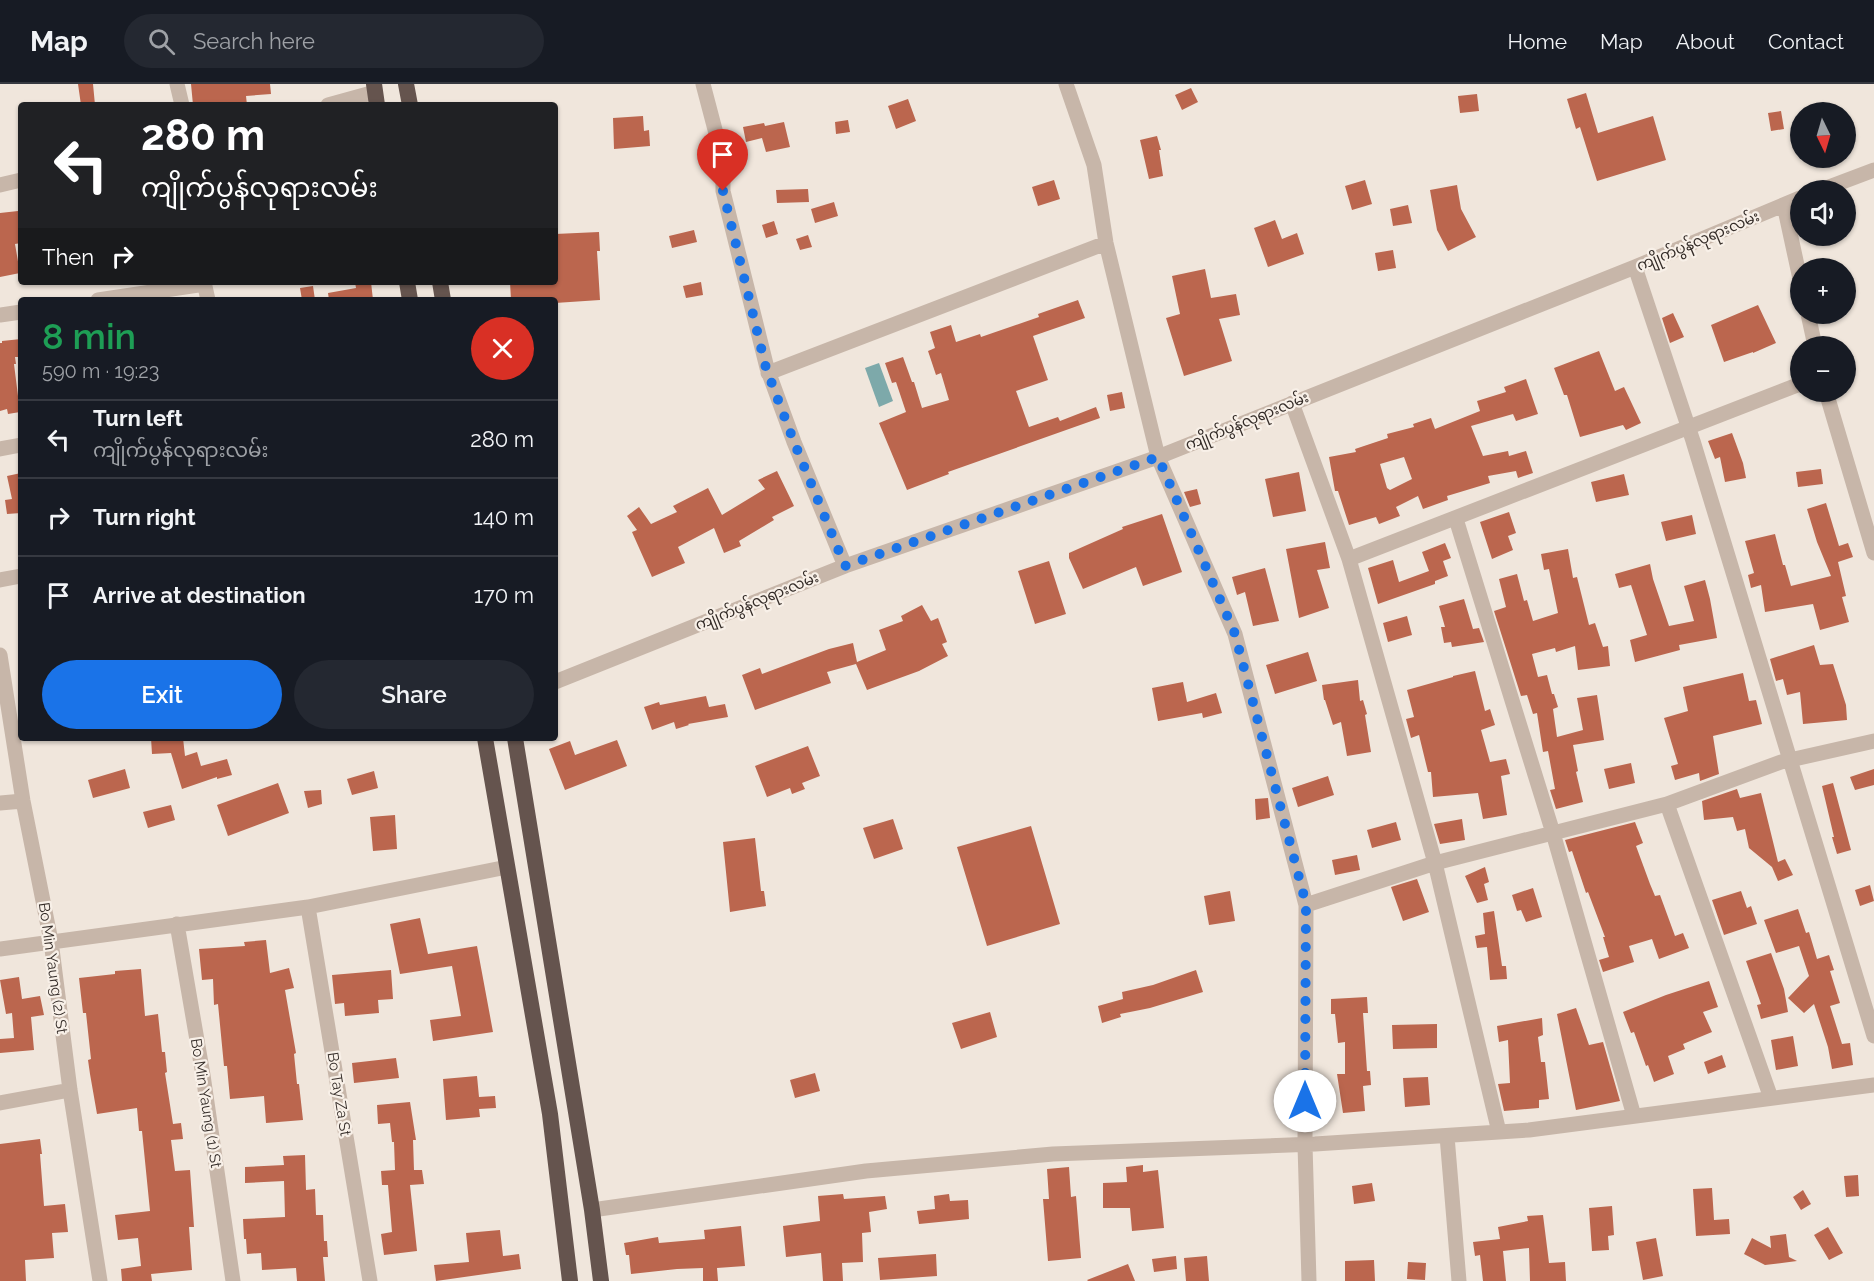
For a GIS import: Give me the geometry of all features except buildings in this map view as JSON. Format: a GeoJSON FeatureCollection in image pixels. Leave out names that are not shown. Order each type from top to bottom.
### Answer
{"type":"FeatureCollection","features":[{"type":"Feature","properties":{"kind":"highway"},"geometry":{"type":"LineString","coordinates":[[406,84],[409,102]]}},
{"type":"Feature","properties":{"kind":"highway"},"geometry":{"type":"LineString","coordinates":[[485,741],[550,1114],[570,1281]]}},
{"type":"Feature","properties":{"kind":"highway"},"geometry":{"type":"LineString","coordinates":[[515,741],[592,1210],[601,1281]]}},
{"type":"Feature","properties":{"kind":"street"},"geometry":{"type":"LineString","coordinates":[[177,84],[181,102]]}},
{"type":"Feature","properties":{"kind":"street"},"geometry":{"type":"LineString","coordinates":[[703,84],[723,160],[723,191],[768,373],[845,566]]}},
{"type":"Feature","properties":{"kind":"street"},"geometry":{"type":"LineString","coordinates":[[1066,84],[1094,165],[1106,243],[1158,457],[1235,634],[1306,904],[1305,1145],[1309,1281]]}},
{"type":"Feature","properties":{"kind":"street"},"geometry":{"type":"LineString","coordinates":[[341,102],[375,94]]}},
{"type":"Feature","properties":{"kind":"street"},"geometry":{"type":"LineString","coordinates":[[1848,180],[1874,170]]}},
{"type":"Feature","properties":{"kind":"street"},"geometry":{"type":"LineString","coordinates":[[0,185],[18,181]]}},
{"type":"Feature","properties":{"kind":"street","name":"ကျိုက်ပွန်လုရားလမ်း"},"geometry":{"type":"LineString","coordinates":[[558,681],[845,566],[1158,457],[1635,267],[1790,202]]}},
{"type":"Feature","properties":{"kind":"street"},"geometry":{"type":"LineString","coordinates":[[1784,205],[1795,258]]}},
{"type":"Feature","properties":{"kind":"street"},"geometry":{"type":"LineString","coordinates":[[768,373],[1106,243]]}},
{"type":"Feature","properties":{"kind":"street"},"geometry":{"type":"LineString","coordinates":[[1635,267],[1688,428],[1874,1036]]}},
{"type":"Feature","properties":{"kind":"street"},"geometry":{"type":"LineString","coordinates":[[117,297],[192,285]]}},
{"type":"Feature","properties":{"kind":"street"},"geometry":{"type":"LineString","coordinates":[[0,315],[18,312]]}},
{"type":"Feature","properties":{"kind":"street"},"geometry":{"type":"LineString","coordinates":[[1348,560],[1790,388]]}},
{"type":"Feature","properties":{"kind":"street"},"geometry":{"type":"LineString","coordinates":[[1829,402],[1874,554]]}},
{"type":"Feature","properties":{"kind":"street"},"geometry":{"type":"LineString","coordinates":[[1292,403],[1348,560],[1435,863],[1499,1132]]}},
{"type":"Feature","properties":{"kind":"street"},"geometry":{"type":"LineString","coordinates":[[0,449],[18,446]]}},
{"type":"Feature","properties":{"kind":"street"},"geometry":{"type":"LineString","coordinates":[[1456,519],[1553,833],[1634,1116]]}},
{"type":"Feature","properties":{"kind":"street"},"geometry":{"type":"LineString","coordinates":[[0,580],[18,577]]}},
{"type":"Feature","properties":{"kind":"street","name":"Bo Min Yaung (2) St"},"geometry":{"type":"LineString","coordinates":[[0,655],[23,801],[51,941],[70,1090],[100,1281]]}},
{"type":"Feature","properties":{"kind":"street"},"geometry":{"type":"LineString","coordinates":[[1306,904],[1435,863],[1667,804],[1790,760],[1874,741]]}},
{"type":"Feature","properties":{"kind":"street"},"geometry":{"type":"LineString","coordinates":[[0,803],[23,801]]}},
{"type":"Feature","properties":{"kind":"street"},"geometry":{"type":"LineString","coordinates":[[1667,804],[1771,1098]]}},
{"type":"Feature","properties":{"kind":"street"},"geometry":{"type":"LineString","coordinates":[[0,949],[308,907],[507,867]]}},
{"type":"Feature","properties":{"kind":"street","name":"Bo Tay Za St"},"geometry":{"type":"LineString","coordinates":[[308,907],[370,1281]]}},
{"type":"Feature","properties":{"kind":"street","name":"Bo Min Yaung (1) St"},"geometry":{"type":"LineString","coordinates":[[177,924],[203,1075],[233,1281]]}},
{"type":"Feature","properties":{"kind":"street"},"geometry":{"type":"LineString","coordinates":[[592,1210],[866,1171],[1053,1154],[1305,1145],[1529,1130],[1874,1085]]}},
{"type":"Feature","properties":{"kind":"street"},"geometry":{"type":"LineString","coordinates":[[0,1103],[70,1090]]}},
{"type":"Feature","properties":{"kind":"street"},"geometry":{"type":"LineString","coordinates":[[1447,1136],[1459,1281]]}},
{"type":"Feature","properties":{"kind":"water"},"geometry":{"type":"Polygon","coordinates":[[[879,363],[893,401],[879,407],[865,368],[879,363]]]}},
{"type":"Feature","properties":{"kind":"route"},"geometry":{"type":"LineString","coordinates":[[723,191],[766,368],[845,566],[1158,457],[1235,634],[1306,904],[1305,1101]]}}]}
